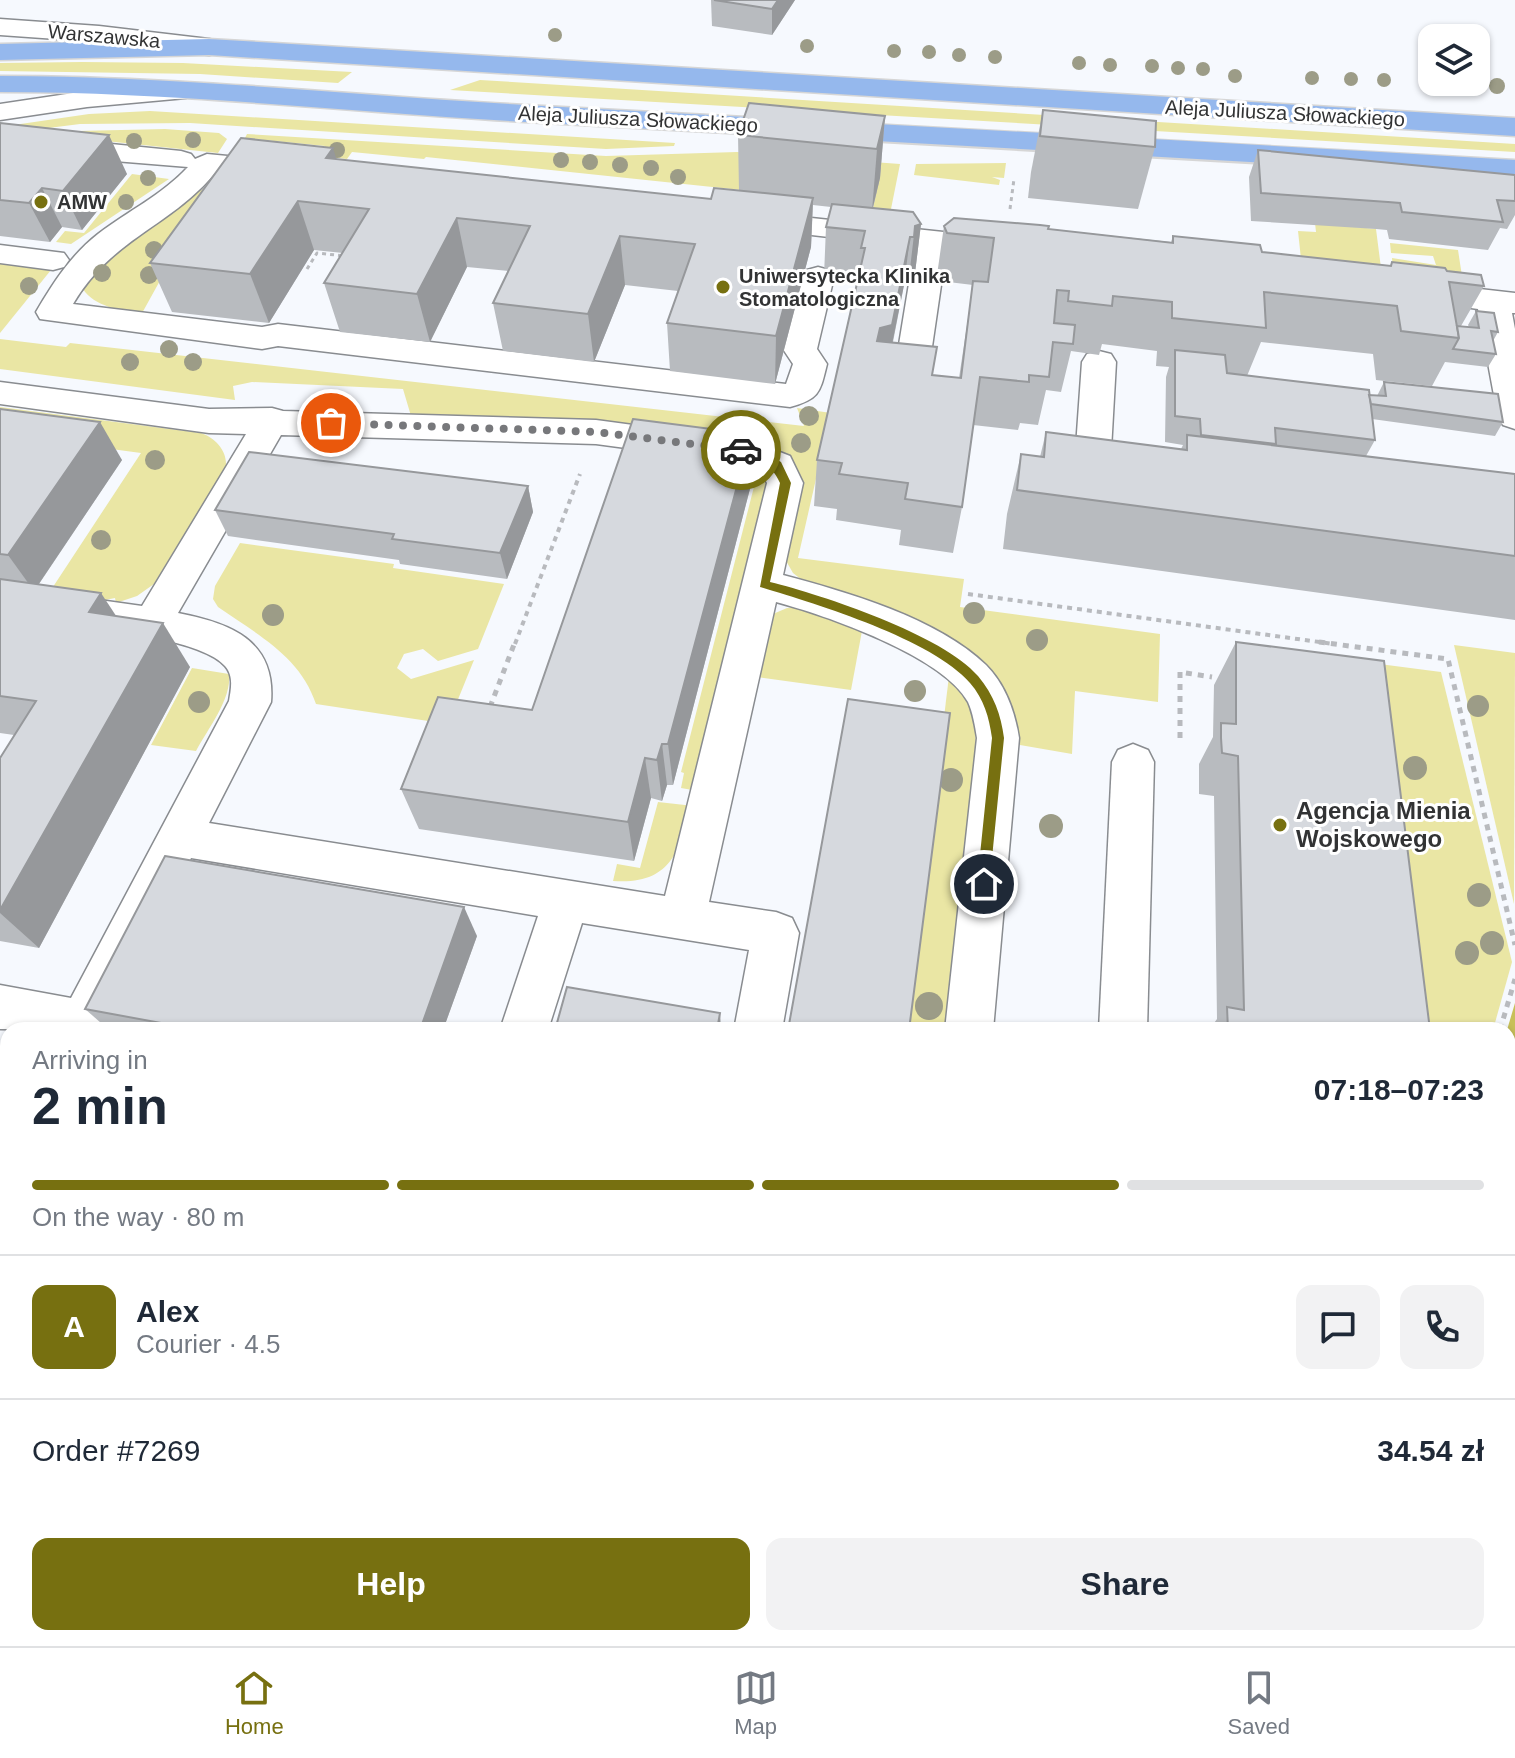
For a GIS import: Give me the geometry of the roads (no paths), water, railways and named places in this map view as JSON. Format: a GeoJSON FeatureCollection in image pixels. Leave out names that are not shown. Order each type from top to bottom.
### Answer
{"type":"FeatureCollection","features":[{"type":"Feature","properties":{"kind":"main road","name":"Aleja Juliusza Słowackiego"},"geometry":{"type":"LineString","coordinates":[[0,52],[209,47],[1515,127]]}},
{"type":"Feature","properties":{"kind":"main road","name":"Aleja Juliusza Słowackiego"},"geometry":{"type":"LineString","coordinates":[[0,84],[84,84],[176,92],[1022,138],[1515,169]]}},
{"type":"Feature","properties":{"kind":"street","name":"Warszawska"},"geometry":{"type":"LineString","coordinates":[[0,27],[99,34],[209,47]]}},
{"type":"Feature","properties":{"kind":"street"},"geometry":{"type":"LineString","coordinates":[[0,112],[87,99],[176,92]]}},
{"type":"Feature","properties":{"kind":"street"},"geometry":{"type":"LineString","coordinates":[[0,152],[41,146],[181,160]]}},
{"type":"Feature","properties":{"kind":"street"},"geometry":{"type":"LineString","coordinates":[[311,174],[207,163],[189,186],[88,259],[72,278],[52,312],[262,338],[278,335],[790,396],[803,390],[810,364],[800,349],[818,277]]}},
{"type":"Feature","properties":{"kind":"street"},"geometry":{"type":"LineString","coordinates":[[731,219],[1036,251]]}},
{"type":"Feature","properties":{"kind":"street"},"geometry":{"type":"LineString","coordinates":[[910,381],[932,240]]}},
{"type":"Feature","properties":{"kind":"street"},"geometry":{"type":"LineString","coordinates":[[0,254],[53,260]]}},
{"type":"Feature","properties":{"kind":"street"},"geometry":{"type":"LineString","coordinates":[[1384,289],[1504,302],[1515,417]]}},
{"type":"Feature","properties":{"kind":"street"},"geometry":{"type":"LineString","coordinates":[[1099,362],[1093,461],[1170,470]]}},
{"type":"Feature","properties":{"kind":"street"},"geometry":{"type":"LineString","coordinates":[[0,393],[209,421],[272,420],[596,432],[733,449],[768,458],[777,465],[785,483],[785,493],[682,919]]}},
{"type":"Feature","properties":{"kind":"street"},"geometry":{"type":"LineString","coordinates":[[152,623],[272,420]]}},
{"type":"Feature","properties":{"kind":"street"},"geometry":{"type":"LineString","coordinates":[[764,584],[817,598],[940,651],[972,677],[985,695],[995,717],[998,738],[970,1022]]}},
{"type":"Feature","properties":{"kind":"street"},"geometry":{"type":"LineString","coordinates":[[0,601],[152,623],[205,634],[244,659],[252,672],[254,686],[250,702],[83,1022]]}},
{"type":"Feature","properties":{"kind":"street"},"geometry":{"type":"LineString","coordinates":[[1123,1022],[1133,762]]}},
{"type":"Feature","properties":{"kind":"street"},"geometry":{"type":"LineString","coordinates":[[179,837],[776,933],[759,1022]]}},
{"type":"Feature","properties":{"kind":"street"},"geometry":{"type":"LineString","coordinates":[[527,1022],[566,900]]}},
{"type":"Feature","properties":{"kind":"street"},"geometry":{"type":"LineString","coordinates":[[0,1007],[64,1022]]}},
{"type":"Feature","properties":{"kind":"place","name":"AMW"},"geometry":{"type":"Point","coordinates":[41,202]}},
{"type":"Feature","properties":{"kind":"place","name":"Uniwersytecka Klinika Stomatologiczna"},"geometry":{"type":"Point","coordinates":[723,287]}},
{"type":"Feature","properties":{"kind":"place","name":"Agencja Mienia Wojskowego"},"geometry":{"type":"Point","coordinates":[1280,825]}}]}
